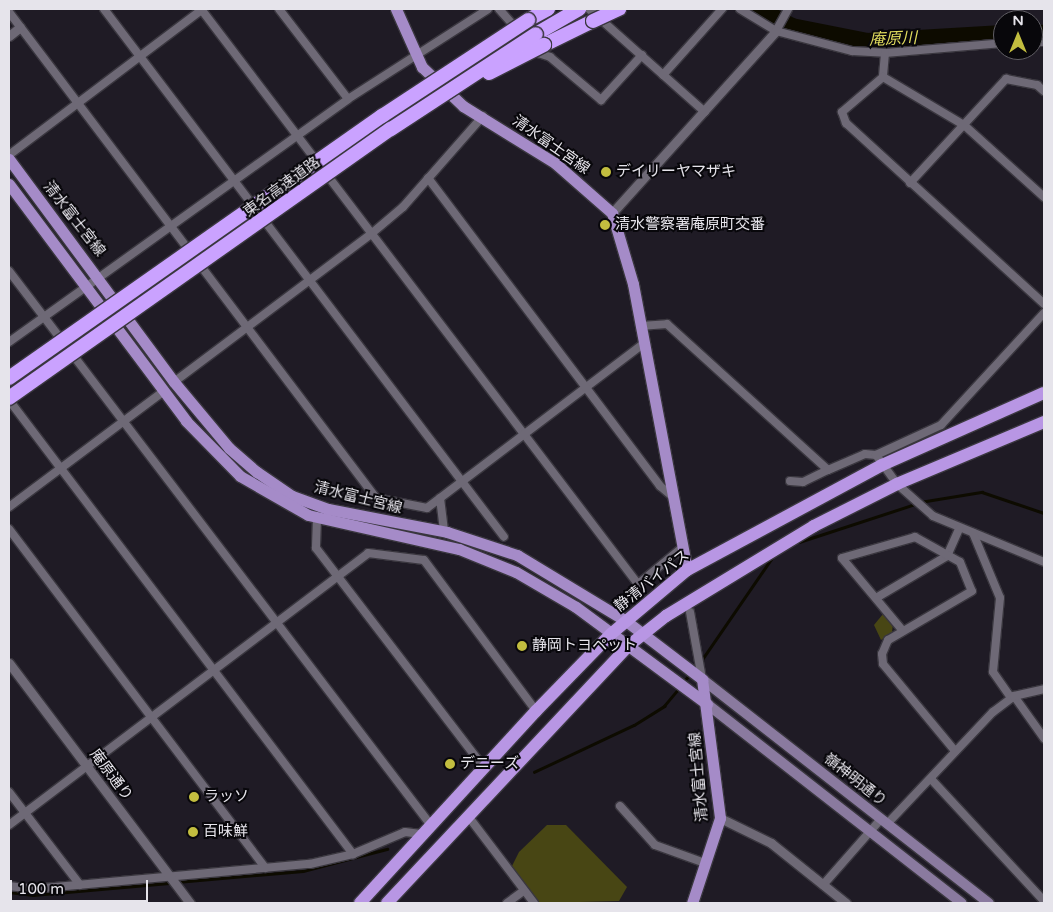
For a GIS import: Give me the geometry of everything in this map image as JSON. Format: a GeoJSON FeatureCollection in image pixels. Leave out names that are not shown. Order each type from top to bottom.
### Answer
{"type":"FeatureCollection","features":[{"type":"Feature","properties":{"kind":"highway"},"geometry":{"type":"LineString","coordinates":[[528,20],[544,9]]}},
{"type":"Feature","properties":{"kind":"highway","name":"東名高速道路"},"geometry":{"type":"LineString","coordinates":[[9,378],[382,116],[528,20],[548,9]]}},
{"type":"Feature","properties":{"kind":"highway","name":"東名高速道路"},"geometry":{"type":"LineString","coordinates":[[9,399],[425,106],[540,39],[579,9]]}},
{"type":"Feature","properties":{"kind":"highway"},"geometry":{"type":"LineString","coordinates":[[540,39],[591,15],[620,9]]}},
{"type":"Feature","properties":{"kind":"highway","name":"静清バイパス"},"geometry":{"type":"LineString","coordinates":[[360,903],[425,829],[536,711],[612,634],[687,570],[879,460],[1044,393]]}},
{"type":"Feature","properties":{"kind":"highway"},"geometry":{"type":"LineString","coordinates":[[387,903],[628,647],[689,600],[776,548],[897,484],[1044,422]]}},
{"type":"Feature","properties":{"kind":"main road","name":"清水富士宮線"},"geometry":{"type":"LineString","coordinates":[[396,9],[416,57],[463,106],[483,116],[555,163],[612,213],[625,247],[643,344],[676,500],[687,570]]}},
{"type":"Feature","properties":{"kind":"main road","name":"清水富士宮線"},"geometry":{"type":"LineString","coordinates":[[9,159],[100,278],[174,382],[229,448],[292,496],[365,518],[444,532],[487,543],[539,566],[626,621],[702,679],[707,704],[720,818],[692,903]]}},
{"type":"Feature","properties":{"kind":"main road","name":"清水富士宮線"},"geometry":{"type":"LineString","coordinates":[[9,184],[85,289],[196,432],[240,476],[282,504],[316,518],[459,549],[543,586],[707,704]]}},
{"type":"Feature","properties":{"kind":"main road","name":"嶺神明通り"},"geometry":{"type":"LineString","coordinates":[[702,679],[989,903]]}},
{"type":"Feature","properties":{"kind":"main road","name":"嶺神明通り"},"geometry":{"type":"LineString","coordinates":[[707,704],[871,830],[962,903]]}},
{"type":"Feature","properties":{"kind":"street"},"geometry":{"type":"LineString","coordinates":[[104,9],[504,538]]}},
{"type":"Feature","properties":{"kind":"street"},"geometry":{"type":"LineString","coordinates":[[9,155],[202,9],[296,136],[638,584],[683,547]]}},
{"type":"Feature","properties":{"kind":"street"},"geometry":{"type":"LineString","coordinates":[[279,9],[348,98]]}},
{"type":"Feature","properties":{"kind":"street"},"geometry":{"type":"LineString","coordinates":[[9,342],[45,318],[169,225],[348,98],[416,57],[488,9]]}},
{"type":"Feature","properties":{"kind":"street"},"geometry":{"type":"LineString","coordinates":[[499,9],[538,53],[550,58],[601,100],[642,56]]}},
{"type":"Feature","properties":{"kind":"street"},"geometry":{"type":"LineString","coordinates":[[663,75],[722,9]]}},
{"type":"Feature","properties":{"kind":"street"},"geometry":{"type":"LineString","coordinates":[[740,9],[778,28],[852,51],[885,53],[993,44]]}},
{"type":"Feature","properties":{"kind":"street"},"geometry":{"type":"LineString","coordinates":[[612,213],[705,112],[778,28],[788,9]]}},
{"type":"Feature","properties":{"kind":"street"},"geometry":{"type":"LineString","coordinates":[[9,12],[376,498],[427,508],[643,344]]}},
{"type":"Feature","properties":{"kind":"street"},"geometry":{"type":"LineString","coordinates":[[591,15],[642,56],[705,112]]}},
{"type":"Feature","properties":{"kind":"street"},"geometry":{"type":"LineString","coordinates":[[9,36],[20,27]]}},
{"type":"Feature","properties":{"kind":"street"},"geometry":{"type":"LineString","coordinates":[[885,53],[883,77],[842,112],[846,123],[1044,304]]}},
{"type":"Feature","properties":{"kind":"street"},"geometry":{"type":"LineString","coordinates":[[883,77],[964,125],[1044,197]]}},
{"type":"Feature","properties":{"kind":"street"},"geometry":{"type":"LineString","coordinates":[[910,183],[1006,79],[1037,84],[1044,91]]}},
{"type":"Feature","properties":{"kind":"street"},"geometry":{"type":"LineString","coordinates":[[174,382],[372,234],[428,178],[483,116]]}},
{"type":"Feature","properties":{"kind":"street"},"geometry":{"type":"LineString","coordinates":[[428,178],[660,486],[676,500]]}},
{"type":"Feature","properties":{"kind":"street"},"geometry":{"type":"LineString","coordinates":[[9,271],[276,624],[425,829],[405,832],[354,854],[265,868],[80,885],[9,886]]}},
{"type":"Feature","properties":{"kind":"street"},"geometry":{"type":"LineString","coordinates":[[879,460],[941,425],[1044,313]]}},
{"type":"Feature","properties":{"kind":"street"},"geometry":{"type":"LineString","coordinates":[[640,326],[667,324],[828,470]]}},
{"type":"Feature","properties":{"kind":"street"},"geometry":{"type":"LineString","coordinates":[[9,507],[164,391]]}},
{"type":"Feature","properties":{"kind":"street"},"geometry":{"type":"LineString","coordinates":[[9,399],[212,670],[354,854]]}},
{"type":"Feature","properties":{"kind":"street"},"geometry":{"type":"LineString","coordinates":[[790,481],[802,482],[866,454],[879,460],[897,484],[933,516],[959,529],[1044,562]]}},
{"type":"Feature","properties":{"kind":"street"},"geometry":{"type":"LineString","coordinates":[[440,498],[444,532]]}},
{"type":"Feature","properties":{"kind":"street"},"geometry":{"type":"LineString","coordinates":[[316,518],[316,548],[484,768]]}},
{"type":"Feature","properties":{"kind":"street"},"geometry":{"type":"LineString","coordinates":[[9,529],[265,868]]}},
{"type":"Feature","properties":{"kind":"street"},"geometry":{"type":"LineString","coordinates":[[876,598],[947,556],[959,529]]}},
{"type":"Feature","properties":{"kind":"street"},"geometry":{"type":"LineString","coordinates":[[973,533],[1000,598],[993,672],[1044,738]]}},
{"type":"Feature","properties":{"kind":"street"},"geometry":{"type":"LineString","coordinates":[[903,631],[842,558],[915,538],[960,562],[972,591],[888,640],[883,664],[955,751]]}},
{"type":"Feature","properties":{"kind":"street"},"geometry":{"type":"LineString","coordinates":[[9,825],[368,553],[424,560],[536,711]]}},
{"type":"Feature","properties":{"kind":"street"},"geometry":{"type":"LineString","coordinates":[[690,612],[702,679]]}},
{"type":"Feature","properties":{"kind":"street","name":"庵原通り"},"geometry":{"type":"LineString","coordinates":[[9,663],[190,903]]}},
{"type":"Feature","properties":{"kind":"street"},"geometry":{"type":"LineString","coordinates":[[823,885],[871,830],[884,822],[930,779],[955,751],[1013,697],[1044,689]]}},
{"type":"Feature","properties":{"kind":"street"},"geometry":{"type":"LineString","coordinates":[[930,779],[1044,901]]}},
{"type":"Feature","properties":{"kind":"street"},"geometry":{"type":"LineString","coordinates":[[9,792],[80,885]]}},
{"type":"Feature","properties":{"kind":"street"},"geometry":{"type":"LineString","coordinates":[[620,806],[655,845],[705,863]]}},
{"type":"Feature","properties":{"kind":"street"},"geometry":{"type":"LineString","coordinates":[[468,816],[522,892],[534,903]]}},
{"type":"Feature","properties":{"kind":"street"},"geometry":{"type":"LineString","coordinates":[[720,818],[771,843],[823,885],[836,900],[846,903]]}},
{"type":"Feature","properties":{"kind":"street"},"geometry":{"type":"LineString","coordinates":[[507,903],[522,892]]}},
{"type":"Feature","properties":{"kind":"shaded area"},"geometry":{"type":"Polygon","coordinates":[[[883,614],[893,624],[892,632],[881,640],[874,625],[883,614]]]}},
{"type":"Feature","properties":{"kind":"shaded area"},"geometry":{"type":"Polygon","coordinates":[[[547,825],[566,825],[627,887],[619,901],[540,903],[510,870],[519,852],[547,825]]]}},
{"type":"Feature","properties":{"kind":"waterway","name":"庵原川"},"geometry":{"type":"LineString","coordinates":[[759,9],[792,26],[867,41],[993,34]]}},
{"type":"Feature","properties":{"kind":"waterway"},"geometry":{"type":"LineString","coordinates":[[920,502],[982,492],[1044,513]]}},
{"type":"Feature","properties":{"kind":"waterway"},"geometry":{"type":"LineString","coordinates":[[799,542],[915,504]]}},
{"type":"Feature","properties":{"kind":"waterway"},"geometry":{"type":"LineString","coordinates":[[701,661],[771,559]]}},
{"type":"Feature","properties":{"kind":"waterway"},"geometry":{"type":"LineString","coordinates":[[683,682],[691,673]]}},
{"type":"Feature","properties":{"kind":"waterway"},"geometry":{"type":"LineString","coordinates":[[534,772],[634,725],[664,706],[680,687]]}},
{"type":"Feature","properties":{"kind":"waterway"},"geometry":{"type":"LineString","coordinates":[[177,882],[303,871],[387,849]]}},
{"type":"Feature","properties":{"kind":"waterway"},"geometry":{"type":"LineString","coordinates":[[9,892],[33,895],[171,883]]}},
{"type":"Feature","properties":{"kind":"place","name":"デイリーヤマザキ"},"geometry":{"type":"Point","coordinates":[606,172]}},
{"type":"Feature","properties":{"kind":"place","name":"清水警察署庵原町交番"},"geometry":{"type":"Point","coordinates":[605,225]}},
{"type":"Feature","properties":{"kind":"place","name":"静岡トヨペット"},"geometry":{"type":"Point","coordinates":[522,646]}},
{"type":"Feature","properties":{"kind":"place","name":"デニーズ"},"geometry":{"type":"Point","coordinates":[450,764]}},
{"type":"Feature","properties":{"kind":"place","name":"ラッソ"},"geometry":{"type":"Point","coordinates":[194,797]}},
{"type":"Feature","properties":{"kind":"place","name":"百味鮮"},"geometry":{"type":"Point","coordinates":[193,832]}}]}
